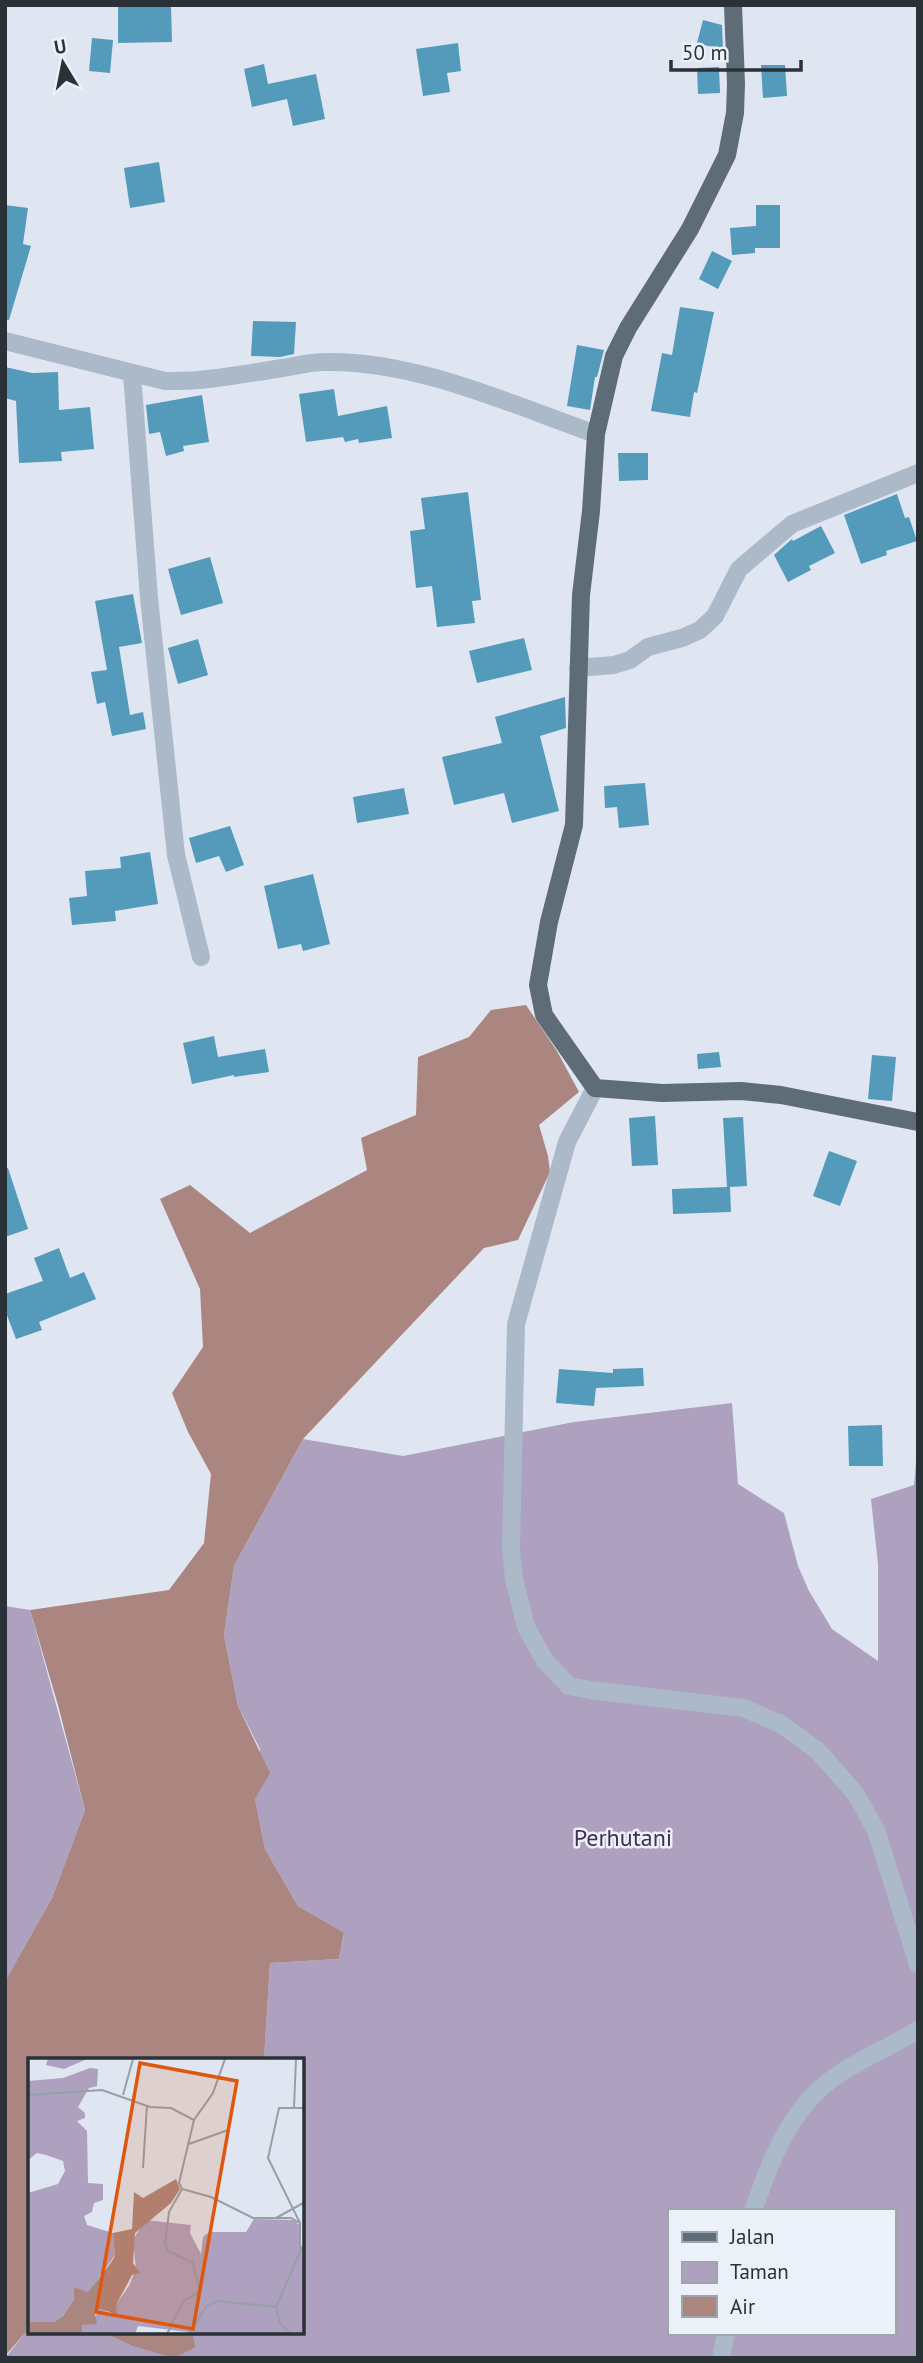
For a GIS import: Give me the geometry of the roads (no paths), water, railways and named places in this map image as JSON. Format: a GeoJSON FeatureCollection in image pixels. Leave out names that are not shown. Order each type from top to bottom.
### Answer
{"type":"FeatureCollection","features":[{"type":"Feature","properties":{"kind":"main road"},"geometry":{"type":"LineString","coordinates":[[733,5],[735,104],[732,137],[727,155],[690,229],[628,328],[614,356],[596,434],[591,511],[581,595],[574,825],[549,922],[538,985],[544,1015],[595,1088],[662,1093],[741,1091],[781,1095],[918,1122]]}},
{"type":"Feature","properties":{"kind":"street"},"geometry":{"type":"LineString","coordinates":[[5,341],[165,381],[193,382],[321,362],[396,368],[484,394],[596,434]]}},
{"type":"Feature","properties":{"kind":"street"},"geometry":{"type":"LineString","coordinates":[[132,374],[149,598],[176,855],[201,957]]}},
{"type":"Feature","properties":{"kind":"street"},"geometry":{"type":"LineString","coordinates":[[578,668],[614,665],[629,660],[648,648],[700,630],[715,615],[738,569],[792,524],[918,473]]}},
{"type":"Feature","properties":{"kind":"street"},"geometry":{"type":"LineString","coordinates":[[595,1088],[567,1142],[516,1324],[511,1549],[514,1579],[526,1627],[545,1661],[569,1686],[743,1708],[782,1724],[818,1751],[855,1793],[876,1830],[918,1964]]}},
{"type":"Feature","properties":{"kind":"street"},"geometry":{"type":"LineString","coordinates":[[754,2209],[771,2159],[790,2123],[807,2101],[840,2073],[918,2030]]}},
{"type":"Feature","properties":{"kind":"street"},"geometry":{"type":"LineString","coordinates":[[721,2358],[726,2335]]}},
{"type":"Feature","properties":{"kind":"water"},"geometry":{"type":"Polygon","coordinates":[[[526,1005],[557,1051],[579,1092],[539,1125],[550,1172],[518,1240],[484,1248],[303,1439],[234,1566],[224,1635],[238,1706],[270,1773],[255,1799],[265,1849],[298,1906],[344,1933],[339,1959],[270,1963],[264,2058],[28,2058],[28,2332],[5,2356],[5,1981],[52,1898],[85,1810],[30,1610],[169,1590],[204,1543],[211,1474],[188,1432],[172,1393],[203,1347],[200,1289],[160,1199],[190,1185],[250,1233],[367,1170],[361,1138],[416,1115],[418,1057],[469,1037],[491,1010],[526,1005]]]}},
{"type":"Feature","properties":{"kind":"water"},"geometry":{"type":"Polygon","coordinates":[[[108,2335],[193,2335],[196,2347],[174,2358],[130,2345],[108,2335]]]}},
{"type":"Feature","properties":{"kind":"park label","name":"Perhutani"},"geometry":{"type":"Point","coordinates":[623,1838]}}]}
